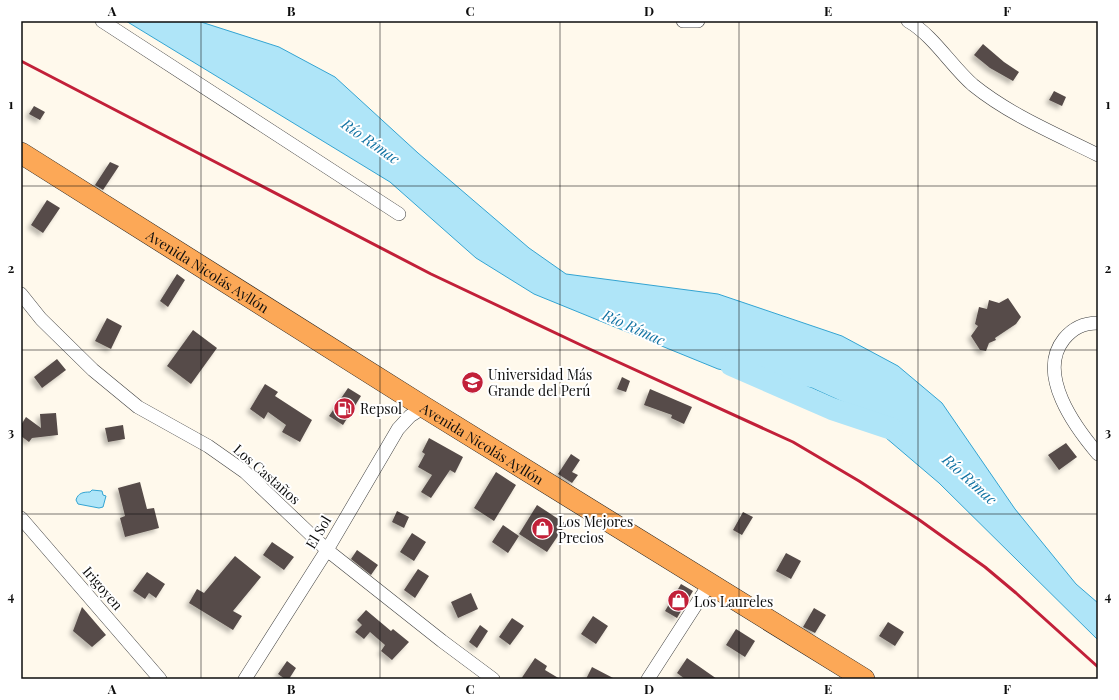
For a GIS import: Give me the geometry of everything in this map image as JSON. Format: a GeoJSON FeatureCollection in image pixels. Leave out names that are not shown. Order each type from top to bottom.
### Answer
{"type":"FeatureCollection","features":[{"type":"Feature","properties":{"kind":"highway","name":"Avenida Nicolás Ayllón"},"geometry":{"type":"LineString","coordinates":[[21,153],[424,406],[864,679]]}},
{"type":"Feature","properties":{"kind":"street"},"geometry":{"type":"LineString","coordinates":[[102,21],[398,214]]}},
{"type":"Feature","properties":{"kind":"street"},"geometry":{"type":"LineString","coordinates":[[683,21],[698,21]]}},
{"type":"Feature","properties":{"kind":"street"},"geometry":{"type":"LineString","coordinates":[[908,21],[934,44],[972,84],[1000,104],[1098,156]]}},
{"type":"Feature","properties":{"kind":"street","name":"Los Castaños"},"geometry":{"type":"LineString","coordinates":[[21,294],[41,319],[93,370],[138,407],[208,446],[245,472],[326,550],[493,679]]}},
{"type":"Feature","properties":{"kind":"street"},"geometry":{"type":"LineString","coordinates":[[1098,323],[1086,323],[1070,332],[1060,344],[1054,358],[1054,370],[1063,403],[1080,432],[1098,454]]}},
{"type":"Feature","properties":{"kind":"street","name":"El Sol"},"geometry":{"type":"LineString","coordinates":[[245,679],[326,550],[398,429],[410,416],[424,406]]}},
{"type":"Feature","properties":{"kind":"street","name":"Irigoyen"},"geometry":{"type":"LineString","coordinates":[[21,518],[160,679]]}},
{"type":"Feature","properties":{"kind":"street"},"geometry":{"type":"LineString","coordinates":[[648,679],[710,583]]}},
{"type":"Feature","properties":{"kind":"water"},"geometry":{"type":"Polygon","coordinates":[[[126,21],[198,21],[279,47],[335,77],[418,153],[529,248],[566,274],[718,294],[842,336],[898,366],[942,403],[1015,509],[1076,584],[1098,603],[1098,640],[939,483],[845,403],[812,388],[718,369],[534,294],[476,258],[390,182],[126,21]]]}},
{"type":"Feature","properties":{"kind":"water"},"geometry":{"type":"Polygon","coordinates":[[[92,490],[102,491],[103,495],[106,496],[103,507],[99,508],[78,504],[76,500],[79,494],[90,492],[92,490]]]}},
{"type":"Feature","properties":{"kind":"building"},"geometry":{"type":"Polygon","coordinates":[[[983,44],[1004,62],[1019,72],[1013,81],[990,68],[974,55],[983,44]]]}},
{"type":"Feature","properties":{"kind":"building"},"geometry":{"type":"Polygon","coordinates":[[[1054,91],[1066,97],[1062,106],[1049,100],[1054,91]]]}},
{"type":"Feature","properties":{"kind":"building"},"geometry":{"type":"Polygon","coordinates":[[[34,106],[45,112],[40,120],[29,114],[34,106]]]}},
{"type":"Feature","properties":{"kind":"building"},"geometry":{"type":"Polygon","coordinates":[[[110,162],[119,166],[103,190],[95,185],[110,162]]]}},
{"type":"Feature","properties":{"kind":"building"},"geometry":{"type":"Polygon","coordinates":[[[47,200],[60,208],[43,233],[31,225],[47,200]]]}},
{"type":"Feature","properties":{"kind":"building"},"geometry":{"type":"Polygon","coordinates":[[[177,274],[185,280],[168,307],[160,301],[177,274]]]}},
{"type":"Feature","properties":{"kind":"building"},"geometry":{"type":"Polygon","coordinates":[[[1008,298],[1021,317],[1016,324],[995,338],[996,340],[989,343],[986,351],[980,350],[971,336],[978,326],[975,324],[979,307],[987,309],[989,300],[999,303],[1008,298]]]}},
{"type":"Feature","properties":{"kind":"building"},"geometry":{"type":"Polygon","coordinates":[[[107,318],[122,326],[111,349],[95,341],[107,318]]]}},
{"type":"Feature","properties":{"kind":"building"},"geometry":{"type":"Polygon","coordinates":[[[193,330],[217,348],[191,384],[167,366],[193,330]]]}},
{"type":"Feature","properties":{"kind":"building"},"geometry":{"type":"Polygon","coordinates":[[[57,359],[66,370],[42,388],[34,377],[57,359]]]}},
{"type":"Feature","properties":{"kind":"building"},"geometry":{"type":"Polygon","coordinates":[[[622,377],[630,381],[626,392],[617,389],[622,377]]]}},
{"type":"Feature","properties":{"kind":"building"},"geometry":{"type":"Polygon","coordinates":[[[265,384],[278,392],[275,396],[312,420],[300,442],[282,432],[286,425],[268,412],[264,419],[250,409],[265,384]]]}},
{"type":"Feature","properties":{"kind":"building","name":"Repsol"},"geometry":{"type":"Polygon","coordinates":[[[348,388],[361,396],[343,425],[329,416],[348,388]]]}},
{"type":"Feature","properties":{"kind":"building"},"geometry":{"type":"Polygon","coordinates":[[[650,389],[692,407],[684,424],[671,418],[672,415],[644,405],[650,389]]]}},
{"type":"Feature","properties":{"kind":"building"},"geometry":{"type":"Polygon","coordinates":[[[56,413],[58,435],[32,438],[29,442],[21,436],[21,425],[26,417],[41,428],[40,414],[56,413]]]}},
{"type":"Feature","properties":{"kind":"building"},"geometry":{"type":"Polygon","coordinates":[[[123,425],[125,439],[108,442],[105,428],[123,425]]]}},
{"type":"Feature","properties":{"kind":"building"},"geometry":{"type":"Polygon","coordinates":[[[429,438],[463,457],[455,473],[450,470],[431,498],[421,492],[432,475],[418,467],[425,454],[422,452],[429,438]]]}},
{"type":"Feature","properties":{"kind":"building"},"geometry":{"type":"Polygon","coordinates":[[[1066,443],[1077,457],[1059,470],[1048,455],[1066,443]]]}},
{"type":"Feature","properties":{"kind":"building"},"geometry":{"type":"Polygon","coordinates":[[[571,454],[580,460],[572,472],[578,475],[572,483],[558,474],[571,454]]]}},
{"type":"Feature","properties":{"kind":"building"},"geometry":{"type":"Polygon","coordinates":[[[496,472],[516,485],[494,521],[474,508],[496,472]]]}},
{"type":"Feature","properties":{"kind":"building"},"geometry":{"type":"Polygon","coordinates":[[[140,482],[147,509],[154,508],[159,528],[125,537],[120,518],[125,516],[118,488],[140,482]]]}},
{"type":"Feature","properties":{"kind":"building","name":"Los Mejores Precios"},"geometry":{"type":"Polygon","coordinates":[[[537,505],[566,524],[547,552],[519,534],[537,505]]]}},
{"type":"Feature","properties":{"kind":"building"},"geometry":{"type":"Polygon","coordinates":[[[397,511],[409,517],[404,528],[392,522],[397,511]]]}},
{"type":"Feature","properties":{"kind":"building"},"geometry":{"type":"Polygon","coordinates":[[[743,512],[753,517],[742,535],[733,530],[743,512]]]}},
{"type":"Feature","properties":{"kind":"building"},"geometry":{"type":"Polygon","coordinates":[[[503,525],[519,536],[508,553],[492,542],[503,525]]]}},
{"type":"Feature","properties":{"kind":"building"},"geometry":{"type":"Polygon","coordinates":[[[412,533],[426,542],[414,561],[400,552],[412,533]]]}},
{"type":"Feature","properties":{"kind":"building"},"geometry":{"type":"Polygon","coordinates":[[[272,542],[294,557],[284,570],[263,555],[272,542]]]}},
{"type":"Feature","properties":{"kind":"building"},"geometry":{"type":"Polygon","coordinates":[[[357,550],[378,565],[371,575],[351,559],[357,550]]]}},
{"type":"Feature","properties":{"kind":"building"},"geometry":{"type":"Polygon","coordinates":[[[786,553],[801,561],[791,579],[776,571],[786,553]]]}},
{"type":"Feature","properties":{"kind":"building"},"geometry":{"type":"Polygon","coordinates":[[[235,556],[261,577],[233,611],[242,616],[233,630],[189,603],[197,589],[204,593],[235,556]]]}},
{"type":"Feature","properties":{"kind":"building"},"geometry":{"type":"Polygon","coordinates":[[[418,569],[429,576],[415,598],[404,590],[418,569]]]}},
{"type":"Feature","properties":{"kind":"building"},"geometry":{"type":"Polygon","coordinates":[[[147,572],[165,584],[156,598],[149,593],[145,599],[133,591],[147,572]]]}},
{"type":"Feature","properties":{"kind":"building","name":"Los Laureles"},"geometry":{"type":"Polygon","coordinates":[[[681,584],[693,591],[677,618],[665,611],[681,584]]]}},
{"type":"Feature","properties":{"kind":"building"},"geometry":{"type":"Polygon","coordinates":[[[471,593],[478,609],[458,618],[451,602],[471,593]]]}},
{"type":"Feature","properties":{"kind":"building"},"geometry":{"type":"Polygon","coordinates":[[[82,607],[106,635],[92,647],[73,631],[82,607]]]}},
{"type":"Feature","properties":{"kind":"building"},"geometry":{"type":"Polygon","coordinates":[[[814,608],[826,615],[815,633],[803,627],[814,608]]]}},
{"type":"Feature","properties":{"kind":"building"},"geometry":{"type":"Polygon","coordinates":[[[366,610],[391,631],[393,629],[409,642],[392,660],[381,651],[385,645],[370,632],[364,639],[355,632],[362,625],[357,620],[366,610]]]}},
{"type":"Feature","properties":{"kind":"building"},"geometry":{"type":"Polygon","coordinates":[[[593,616],[608,626],[596,644],[581,634],[593,616]]]}},
{"type":"Feature","properties":{"kind":"building"},"geometry":{"type":"Polygon","coordinates":[[[512,618],[524,626],[510,645],[499,637],[512,618]]]}},
{"type":"Feature","properties":{"kind":"building"},"geometry":{"type":"Polygon","coordinates":[[[888,622],[904,632],[895,646],[879,636],[888,622]]]}},
{"type":"Feature","properties":{"kind":"building"},"geometry":{"type":"Polygon","coordinates":[[[480,625],[488,631],[477,648],[469,642],[480,625]]]}},
{"type":"Feature","properties":{"kind":"building"},"geometry":{"type":"Polygon","coordinates":[[[736,629],[755,641],[745,657],[726,645],[736,629]]]}},
{"type":"Feature","properties":{"kind":"building"},"geometry":{"type":"Polygon","coordinates":[[[535,658],[547,666],[545,670],[560,679],[521,679],[535,658]]]}},
{"type":"Feature","properties":{"kind":"building"},"geometry":{"type":"Polygon","coordinates":[[[687,658],[717,679],[685,679],[677,673],[687,658]]]}},
{"type":"Feature","properties":{"kind":"building"},"geometry":{"type":"Polygon","coordinates":[[[287,661],[296,668],[289,679],[285,679],[278,674],[287,661]]]}},
{"type":"Feature","properties":{"kind":"building"},"geometry":{"type":"Polygon","coordinates":[[[592,667],[615,679],[586,679],[592,667]]]}},
{"type":"Feature","properties":{"kind":"waterway","name":"Río Rímac"},"geometry":{"type":"LineString","coordinates":[[731,365],[832,409],[892,429]]}},
{"type":"Feature","properties":{"kind":"railway"},"geometry":{"type":"LineString","coordinates":[[21,61],[431,274],[583,346],[793,442],[859,481],[918,519],[985,567],[1098,667]]}},
{"type":"Feature","properties":{"kind":"place","name":"Universidad Más Grande del Perú"},"geometry":{"type":"Point","coordinates":[473,382]}},
{"type":"Feature","properties":{"kind":"place","name":"Repsol"},"geometry":{"type":"Point","coordinates":[344,408]}},
{"type":"Feature","properties":{"kind":"place","name":"Los Mejores Precios"},"geometry":{"type":"Point","coordinates":[542,529]}},
{"type":"Feature","properties":{"kind":"place","name":"Los Laureles"},"geometry":{"type":"Point","coordinates":[679,601]}}]}
